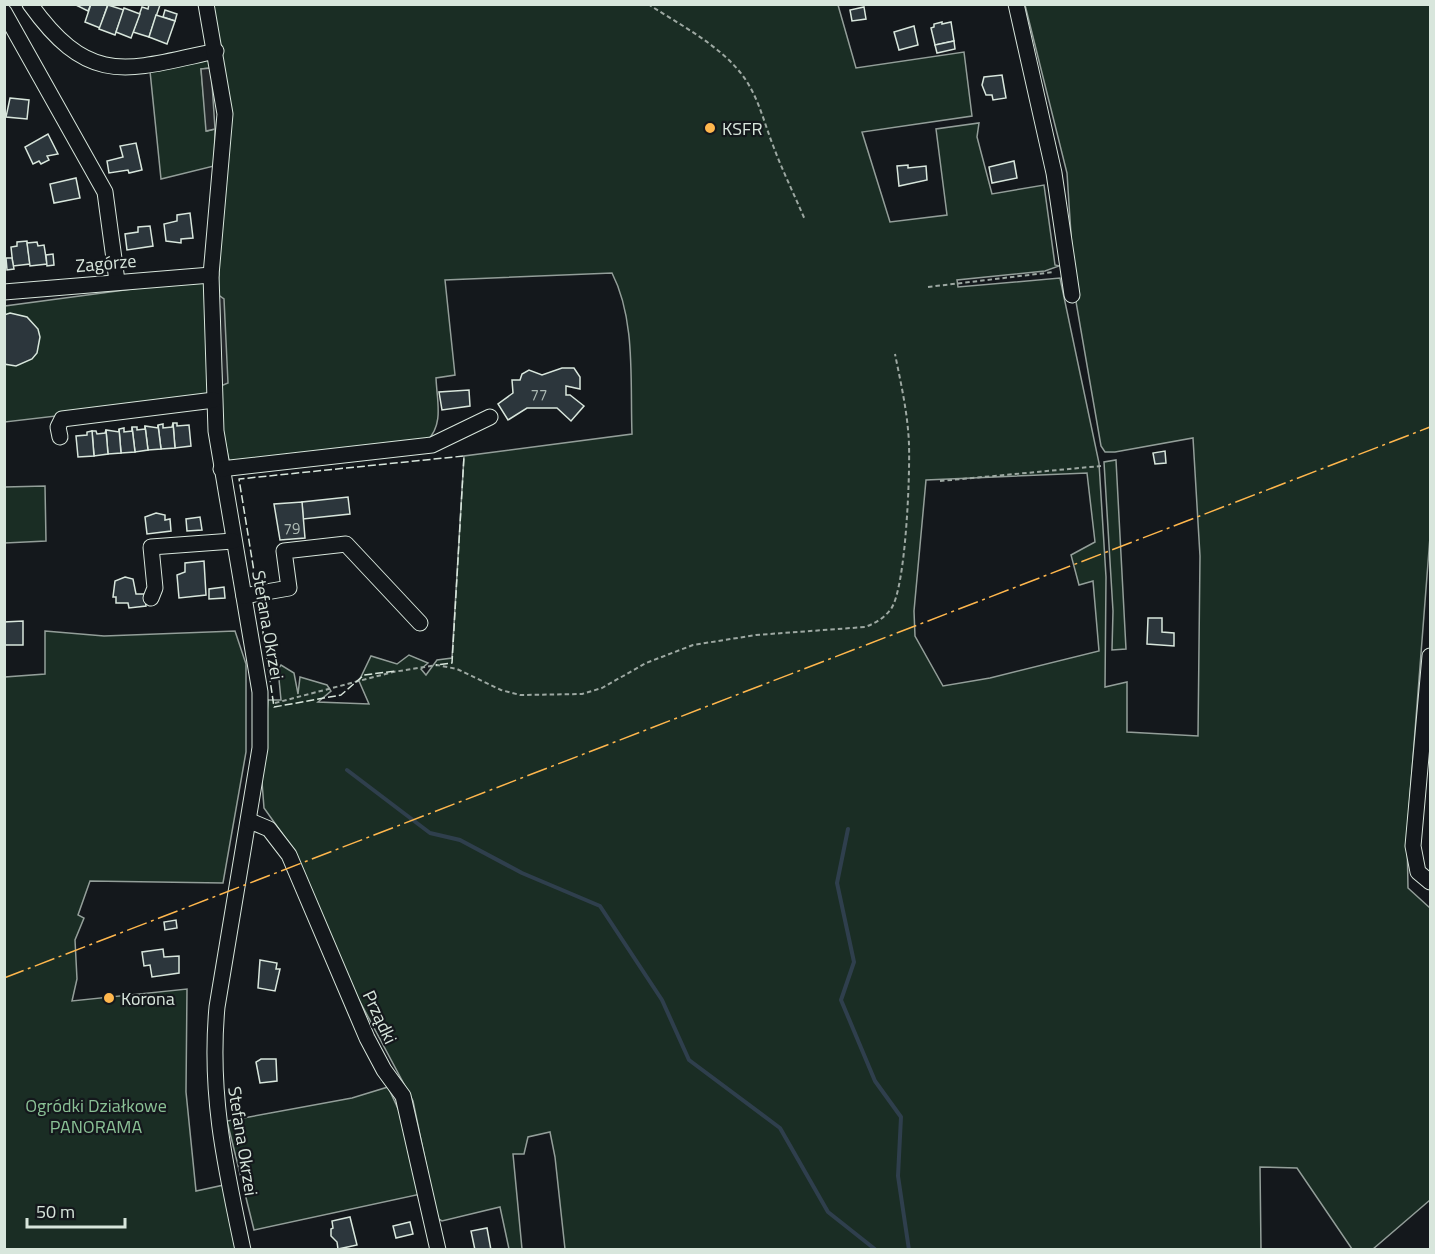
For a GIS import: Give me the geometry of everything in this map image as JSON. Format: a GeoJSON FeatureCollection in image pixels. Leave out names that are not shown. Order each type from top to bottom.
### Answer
{"type":"FeatureCollection","features":[{"type":"Feature","properties":{"kind":"street"},"geometry":{"type":"LineString","coordinates":[[30,4],[54,36],[72,51],[114,67],[135,68],[216,51]]}},
{"type":"Feature","properties":{"kind":"street","name":"Stefana Okrzei"},"geometry":{"type":"LineString","coordinates":[[206,4],[216,51],[225,114],[211,274],[214,400],[221,469],[244,596],[260,706],[260,748],[250,820],[217,1007],[214,1042],[218,1130],[243,1250]]}},
{"type":"Feature","properties":{"kind":"street"},"geometry":{"type":"LineString","coordinates":[[1016,4],[1054,173],[1072,296]]}},
{"type":"Feature","properties":{"kind":"street"},"geometry":{"type":"LineString","coordinates":[[4,12],[105,192],[117,281]]}},
{"type":"Feature","properties":{"kind":"street","name":"Zagórze"},"geometry":{"type":"LineString","coordinates":[[4,292],[211,274]]}},
{"type":"Feature","properties":{"kind":"street"},"geometry":{"type":"LineString","coordinates":[[60,437],[58,427],[62,419],[214,400]]}},
{"type":"Feature","properties":{"kind":"street"},"geometry":{"type":"LineString","coordinates":[[221,469],[432,445],[490,417]]}},
{"type":"Feature","properties":{"kind":"street"},"geometry":{"type":"LineString","coordinates":[[151,598],[155,588],[151,548],[233,541]]}},
{"type":"Feature","properties":{"kind":"street"},"geometry":{"type":"LineString","coordinates":[[244,596],[289,588],[284,551],[346,544],[420,623]]}},
{"type":"Feature","properties":{"kind":"street"},"geometry":{"type":"LineString","coordinates":[[1431,656],[1413,846],[1418,872],[1431,882]]}},
{"type":"Feature","properties":{"kind":"street","name":"Prządki"},"geometry":{"type":"LineString","coordinates":[[250,820],[269,829],[289,855],[367,1038],[384,1070],[403,1096],[438,1250]]}},
{"type":"Feature","properties":{"kind":"path"},"geometry":{"type":"LineString","coordinates":[[648,4],[694,33],[728,60],[742,75],[757,98],[774,147],[805,220]]}},
{"type":"Feature","properties":{"kind":"path"},"geometry":{"type":"LineString","coordinates":[[928,286],[1068,269]]}},
{"type":"Feature","properties":{"kind":"path"},"geometry":{"type":"LineString","coordinates":[[260,706],[393,672],[437,664],[457,669],[501,690],[520,695],[582,694],[602,688],[646,663],[693,645],[756,635],[865,627],[879,621],[892,608],[903,565],[909,446],[904,398],[895,354]]}},
{"type":"Feature","properties":{"kind":"path"},"geometry":{"type":"LineString","coordinates":[[940,481],[1101,466]]}},
{"type":"Feature","properties":{"kind":"green space"},"geometry":{"type":"Polygon","coordinates":[[[206,5],[838,5],[856,68],[964,52],[972,116],[862,132],[890,222],[947,215],[936,129],[979,123],[977,137],[992,194],[1044,185],[1055,265],[1059,266],[1045,271],[957,280],[958,287],[1060,278],[1099,463],[1106,577],[1105,687],[1127,682],[1127,732],[1198,736],[1200,556],[1193,438],[1115,452],[1105,452],[1101,446],[1075,296],[1067,173],[1025,5],[1430,5],[1430,537],[1407,835],[1408,888],[1430,908],[1430,1200],[1373,1249],[1352,1249],[1297,1168],[1260,1167],[1261,1249],[565,1249],[550,1132],[528,1137],[524,1154],[513,1154],[522,1249],[509,1249],[500,1207],[442,1221],[437,1218],[413,1101],[350,983],[289,843],[264,808],[262,782],[268,700],[281,700],[278,669],[281,665],[294,673],[298,694],[300,677],[327,685],[331,691],[318,702],[369,704],[359,681],[371,656],[397,664],[409,655],[428,663],[421,669],[426,675],[437,660],[452,658],[464,456],[632,434],[630,351],[625,311],[612,273],[445,280],[455,375],[436,378],[438,420],[427,441],[229,461],[214,390],[225,114],[206,5]],[[1087,473],[926,480],[914,611],[915,636],[943,686],[990,678],[1099,651],[1093,581],[1079,585],[1071,555],[1095,542],[1087,473]]]}},
{"type":"Feature","properties":{"kind":"green space"},"geometry":{"type":"Polygon","coordinates":[[[204,58],[210,62],[211,68],[201,69],[207,131],[215,129],[214,166],[161,179],[150,71],[204,58]]]}},
{"type":"Feature","properties":{"kind":"green space"},"geometry":{"type":"Polygon","coordinates":[[[207,279],[210,398],[5,422],[5,306],[207,279]]]}},
{"type":"Feature","properties":{"kind":"green space"},"geometry":{"type":"Polygon","coordinates":[[[1116,460],[1126,649],[1112,650],[1113,611],[1104,462],[1116,460]]]}},
{"type":"Feature","properties":{"kind":"green space"},"geometry":{"type":"Polygon","coordinates":[[[45,486],[46,541],[5,543],[5,487],[45,486]]]}},
{"type":"Feature","properties":{"kind":"green space","name":"Ogródki Działkowe PANORAMA"},"geometry":{"type":"Polygon","coordinates":[[[45,631],[104,636],[235,631],[246,664],[246,752],[223,883],[90,881],[78,915],[84,918],[75,940],[77,979],[72,1001],[187,989],[186,1092],[196,1191],[224,1185],[236,1249],[5,1250],[5,677],[45,674],[45,631]]]}},
{"type":"Feature","properties":{"kind":"green space"},"geometry":{"type":"Polygon","coordinates":[[[388,1087],[400,1113],[421,1194],[254,1230],[227,1121],[352,1098],[388,1087]]]}},
{"type":"Feature","properties":{"kind":"shaded area"},"geometry":{"type":"Polygon","coordinates":[[[211,68],[215,129],[206,131],[201,69],[211,68]]]}},
{"type":"Feature","properties":{"kind":"shaded area"},"geometry":{"type":"Polygon","coordinates":[[[217,294],[224,299],[228,383],[221,386],[217,294]]]}},
{"type":"Feature","properties":{"kind":"building"},"geometry":{"type":"Polygon","coordinates":[[[74,4],[91,4],[88,11],[74,4]]]}},
{"type":"Feature","properties":{"kind":"building"},"geometry":{"type":"Polygon","coordinates":[[[91,4],[108,4],[100,28],[85,22],[91,4]]]}},
{"type":"Feature","properties":{"kind":"building"},"geometry":{"type":"Polygon","coordinates":[[[149,4],[160,5],[149,37],[133,32],[142,7],[148,9],[149,4]]]}},
{"type":"Feature","properties":{"kind":"building"},"geometry":{"type":"Polygon","coordinates":[[[108,5],[124,10],[115,35],[99,29],[108,5]]]}},
{"type":"Feature","properties":{"kind":"building"},"geometry":{"type":"Polygon","coordinates":[[[864,7],[866,19],[852,21],[850,10],[864,7]]]}},
{"type":"Feature","properties":{"kind":"building"},"geometry":{"type":"Polygon","coordinates":[[[124,8],[140,14],[131,38],[116,32],[124,8]]]}},
{"type":"Feature","properties":{"kind":"building"},"geometry":{"type":"Polygon","coordinates":[[[165,10],[177,14],[175,21],[163,17],[165,10]]]}},
{"type":"Feature","properties":{"kind":"building"},"geometry":{"type":"Polygon","coordinates":[[[156,15],[175,21],[167,44],[149,37],[156,15]]]}},
{"type":"Feature","properties":{"kind":"building"},"geometry":{"type":"Polygon","coordinates":[[[942,22],[942,24],[951,22],[954,41],[935,45],[931,28],[934,24],[942,22]]]}},
{"type":"Feature","properties":{"kind":"building"},"geometry":{"type":"Polygon","coordinates":[[[914,26],[918,45],[899,50],[894,32],[914,26]]]}},
{"type":"Feature","properties":{"kind":"building"},"geometry":{"type":"Polygon","coordinates":[[[954,41],[955,49],[937,53],[935,45],[954,41]]]}},
{"type":"Feature","properties":{"kind":"building"},"geometry":{"type":"Polygon","coordinates":[[[1002,75],[1006,98],[993,100],[992,95],[986,95],[982,85],[984,77],[1002,75]]]}},
{"type":"Feature","properties":{"kind":"building"},"geometry":{"type":"Polygon","coordinates":[[[10,98],[29,100],[27,119],[6,117],[10,98]]]}},
{"type":"Feature","properties":{"kind":"building"},"geometry":{"type":"Polygon","coordinates":[[[48,134],[58,154],[47,156],[49,160],[41,164],[39,161],[33,164],[25,147],[48,134]]]}},
{"type":"Feature","properties":{"kind":"building"},"geometry":{"type":"Polygon","coordinates":[[[136,143],[142,170],[129,173],[128,170],[109,173],[107,161],[123,157],[120,146],[136,143]]]}},
{"type":"Feature","properties":{"kind":"building"},"geometry":{"type":"Polygon","coordinates":[[[1014,161],[1017,178],[992,183],[989,167],[1014,161]]]}},
{"type":"Feature","properties":{"kind":"building"},"geometry":{"type":"Polygon","coordinates":[[[908,165],[908,168],[926,166],[927,180],[899,186],[897,166],[908,165]]]}},
{"type":"Feature","properties":{"kind":"building"},"geometry":{"type":"Polygon","coordinates":[[[76,178],[80,198],[54,203],[50,184],[76,178]]]}},
{"type":"Feature","properties":{"kind":"building"},"geometry":{"type":"Polygon","coordinates":[[[190,213],[193,238],[181,239],[181,243],[166,241],[164,224],[177,221],[177,215],[190,213]]]}},
{"type":"Feature","properties":{"kind":"building"},"geometry":{"type":"Polygon","coordinates":[[[150,226],[153,246],[127,250],[125,234],[138,232],[138,227],[150,226]]]}},
{"type":"Feature","properties":{"kind":"building"},"geometry":{"type":"Polygon","coordinates":[[[27,241],[30,264],[13,266],[11,247],[17,246],[17,242],[27,241]]]}},
{"type":"Feature","properties":{"kind":"building"},"geometry":{"type":"Polygon","coordinates":[[[37,242],[38,246],[44,245],[47,264],[30,266],[27,243],[37,242]]]}},
{"type":"Feature","properties":{"kind":"building"},"geometry":{"type":"Polygon","coordinates":[[[53,254],[54,265],[47,266],[46,255],[53,254]]]}},
{"type":"Feature","properties":{"kind":"building"},"geometry":{"type":"Polygon","coordinates":[[[6,258],[12,258],[14,269],[7,270],[6,258]]]}},
{"type":"Feature","properties":{"kind":"building"},"geometry":{"type":"Polygon","coordinates":[[[10,313],[27,317],[38,329],[40,337],[37,353],[32,359],[16,366],[4,364],[4,315],[10,313]]]}},
{"type":"Feature","properties":{"kind":"building"},"geometry":{"type":"Polygon","coordinates":[[[562,368],[574,368],[580,377],[580,389],[566,386],[566,395],[570,395],[584,406],[571,421],[557,408],[527,408],[508,420],[498,404],[513,393],[512,380],[520,380],[522,374],[529,370],[542,375],[562,368]]]}},
{"type":"Feature","properties":{"kind":"building"},"geometry":{"type":"Polygon","coordinates":[[[469,390],[470,406],[442,410],[439,392],[469,390]]]}},
{"type":"Feature","properties":{"kind":"building"},"geometry":{"type":"Polygon","coordinates":[[[173,423],[177,423],[177,426],[189,425],[191,446],[175,448],[173,423]]]}},
{"type":"Feature","properties":{"kind":"building"},"geometry":{"type":"Polygon","coordinates":[[[173,423],[175,448],[161,449],[158,425],[163,424],[163,428],[172,427],[173,423]]]}},
{"type":"Feature","properties":{"kind":"building"},"geometry":{"type":"Polygon","coordinates":[[[158,425],[161,449],[148,450],[145,426],[158,428],[158,425]]]}},
{"type":"Feature","properties":{"kind":"building"},"geometry":{"type":"Polygon","coordinates":[[[145,426],[148,450],[135,452],[132,427],[137,427],[137,430],[145,429],[145,426]]]}},
{"type":"Feature","properties":{"kind":"building"},"geometry":{"type":"Polygon","coordinates":[[[132,427],[135,452],[121,453],[119,429],[124,428],[124,432],[132,431],[132,427]]]}},
{"type":"Feature","properties":{"kind":"building"},"geometry":{"type":"Polygon","coordinates":[[[119,429],[121,453],[108,454],[106,430],[119,432],[119,429]]]}},
{"type":"Feature","properties":{"kind":"building"},"geometry":{"type":"Polygon","coordinates":[[[106,430],[108,454],[94,456],[92,431],[96,431],[97,434],[105,433],[106,430]]]}},
{"type":"Feature","properties":{"kind":"building"},"geometry":{"type":"Polygon","coordinates":[[[92,431],[94,456],[78,457],[76,436],[87,435],[87,432],[92,431]]]}},
{"type":"Feature","properties":{"kind":"building"},"geometry":{"type":"Polygon","coordinates":[[[1165,451],[1166,463],[1155,464],[1153,453],[1165,451]]]}},
{"type":"Feature","properties":{"kind":"building"},"geometry":{"type":"Polygon","coordinates":[[[348,497],[350,514],[303,519],[302,502],[348,497]]]}},
{"type":"Feature","properties":{"kind":"building"},"geometry":{"type":"Polygon","coordinates":[[[302,502],[305,538],[280,540],[274,504],[302,502]]]}},
{"type":"Feature","properties":{"kind":"building"},"geometry":{"type":"Polygon","coordinates":[[[156,513],[165,515],[165,520],[170,519],[171,531],[147,534],[145,517],[156,513]]]}},
{"type":"Feature","properties":{"kind":"building"},"geometry":{"type":"Polygon","coordinates":[[[200,517],[202,530],[187,531],[186,519],[200,517]]]}},
{"type":"Feature","properties":{"kind":"building"},"geometry":{"type":"Polygon","coordinates":[[[204,561],[206,595],[179,598],[177,575],[185,572],[185,563],[204,561]]]}},
{"type":"Feature","properties":{"kind":"building"},"geometry":{"type":"Polygon","coordinates":[[[125,577],[133,579],[136,594],[145,594],[146,606],[129,608],[128,603],[116,603],[116,597],[113,597],[115,581],[125,577]]]}},
{"type":"Feature","properties":{"kind":"building"},"geometry":{"type":"Polygon","coordinates":[[[224,587],[225,598],[209,599],[209,589],[224,587]]]}},
{"type":"Feature","properties":{"kind":"building"},"geometry":{"type":"Polygon","coordinates":[[[1148,618],[1162,618],[1162,632],[1174,633],[1174,646],[1147,644],[1148,618]]]}},
{"type":"Feature","properties":{"kind":"building"},"geometry":{"type":"Polygon","coordinates":[[[23,621],[23,645],[4,645],[4,622],[23,621]]]}},
{"type":"Feature","properties":{"kind":"building"},"geometry":{"type":"Polygon","coordinates":[[[176,920],[177,928],[165,930],[164,922],[176,920]]]}},
{"type":"Feature","properties":{"kind":"building"},"geometry":{"type":"Polygon","coordinates":[[[163,949],[164,957],[179,956],[179,973],[152,977],[150,965],[144,966],[142,952],[163,949]]]}},
{"type":"Feature","properties":{"kind":"building"},"geometry":{"type":"Polygon","coordinates":[[[260,960],[277,963],[276,969],[280,969],[275,991],[258,988],[260,960]]]}},
{"type":"Feature","properties":{"kind":"building"},"geometry":{"type":"Polygon","coordinates":[[[261,1059],[276,1059],[277,1081],[260,1083],[256,1062],[261,1059]]]}},
{"type":"Feature","properties":{"kind":"building"},"geometry":{"type":"Polygon","coordinates":[[[350,1217],[357,1245],[338,1249],[337,1242],[331,1236],[332,1221],[350,1217]]]}},
{"type":"Feature","properties":{"kind":"building"},"geometry":{"type":"Polygon","coordinates":[[[410,1222],[413,1234],[396,1238],[393,1226],[410,1222]]]}},
{"type":"Feature","properties":{"kind":"building"},"geometry":{"type":"Polygon","coordinates":[[[487,1228],[491,1250],[475,1250],[471,1231],[487,1228]]]}},
{"type":"Feature","properties":{"kind":"waterway"},"geometry":{"type":"LineString","coordinates":[[347,770],[430,833],[460,840],[522,873],[600,906],[662,1000],[689,1060],[780,1128],[828,1212],[876,1250]]}},
{"type":"Feature","properties":{"kind":"waterway"},"geometry":{"type":"LineString","coordinates":[[848,829],[837,883],[854,962],[841,1000],[875,1081],[901,1117],[898,1176],[909,1250]]}},
{"type":"Feature","properties":{"kind":"fence"},"geometry":{"type":"LineString","coordinates":[[257,590],[239,479],[464,456],[452,663],[436,665]]}},
{"type":"Feature","properties":{"kind":"fence"},"geometry":{"type":"LineString","coordinates":[[258,598],[274,707],[341,695],[364,675],[395,671]]}},
{"type":"Feature","properties":{"kind":"power"},"geometry":{"type":"LineString","coordinates":[[4,978],[1430,427]]}},
{"type":"Feature","properties":{"kind":"place","name":"KSFR"},"geometry":{"type":"Point","coordinates":[710,128]}},
{"type":"Feature","properties":{"kind":"place","name":"Korona"},"geometry":{"type":"Point","coordinates":[109,998]}}]}
